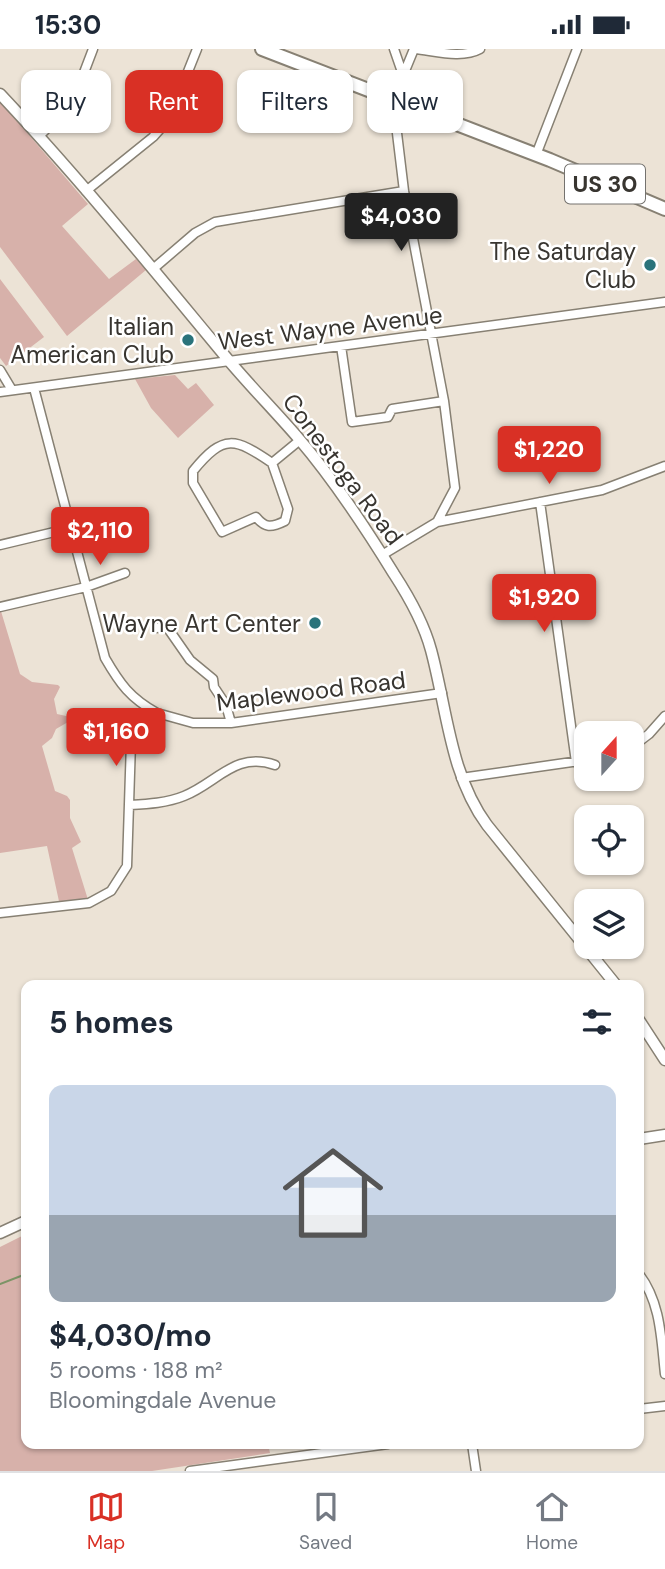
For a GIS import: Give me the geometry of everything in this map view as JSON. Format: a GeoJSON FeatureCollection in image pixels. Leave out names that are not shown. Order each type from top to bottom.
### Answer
{"type":"FeatureCollection","features":[{"type":"Feature","properties":{"kind":"highway","name":"US 30"},"geometry":{"type":"LineString","coordinates":[[262,49],[367,90]]}},
{"type":"Feature","properties":{"kind":"highway","name":"US 30"},"geometry":{"type":"LineString","coordinates":[[463,127],[665,209]]}},
{"type":"Feature","properties":{"kind":"main road","name":"Conestoga Road"},"geometry":{"type":"LineString","coordinates":[[0,95],[39,136],[228,360],[300,440],[354,511],[424,630],[442,693],[461,778],[471,801],[487,825],[612,980]]}},
{"type":"Feature","properties":{"kind":"main road"},"geometry":{"type":"LineString","coordinates":[[644,1027],[663,1052]]}},
{"type":"Feature","properties":{"kind":"main road"},"geometry":{"type":"LineString","coordinates":[[644,1138],[665,1135]]}},
{"type":"Feature","properties":{"kind":"main road"},"geometry":{"type":"LineString","coordinates":[[0,1233],[21,1223]]}},
{"type":"Feature","properties":{"kind":"street"},"geometry":{"type":"LineString","coordinates":[[39,136],[72,101],[93,49]]}},
{"type":"Feature","properties":{"kind":"street"},"geometry":{"type":"LineString","coordinates":[[86,191],[153,137],[169,119],[197,49]]}},
{"type":"Feature","properties":{"kind":"street"},"geometry":{"type":"LineString","coordinates":[[394,49],[401,70]]}},
{"type":"Feature","properties":{"kind":"street"},"geometry":{"type":"LineString","coordinates":[[405,70],[414,49],[469,54],[480,49]]}},
{"type":"Feature","properties":{"kind":"street"},"geometry":{"type":"LineString","coordinates":[[536,155],[577,49]]}},
{"type":"Feature","properties":{"kind":"street"},"geometry":{"type":"LineString","coordinates":[[397,133],[404,191],[444,401],[455,488],[437,521]]}},
{"type":"Feature","properties":{"kind":"street"},"geometry":{"type":"LineString","coordinates":[[153,269],[195,233],[215,222],[404,191]]}},
{"type":"Feature","properties":{"kind":"street","name":"West Wayne Avenue"},"geometry":{"type":"LineString","coordinates":[[0,392],[665,302]]}},
{"type":"Feature","properties":{"kind":"street"},"geometry":{"type":"LineString","coordinates":[[341,346],[352,422],[388,417],[392,409],[444,401]]}},
{"type":"Feature","properties":{"kind":"street"},"geometry":{"type":"LineString","coordinates":[[0,370],[12,390]]}},
{"type":"Feature","properties":{"kind":"street"},"geometry":{"type":"LineString","coordinates":[[0,913],[89,903],[111,891],[127,866],[131,742],[157,713],[138,702],[120,684],[105,658],[34,388]]}},
{"type":"Feature","properties":{"kind":"street"},"geometry":{"type":"LineString","coordinates":[[272,463],[300,440]]}},
{"type":"Feature","properties":{"kind":"street"},"geometry":{"type":"LineString","coordinates":[[229,442],[247,446],[272,463],[288,509],[285,521],[268,527],[256,517],[222,533],[193,483],[193,471],[205,457],[229,442]]}},
{"type":"Feature","properties":{"kind":"street"},"geometry":{"type":"LineString","coordinates":[[382,555],[437,521],[602,490],[665,466]]}},
{"type":"Feature","properties":{"kind":"street"},"geometry":{"type":"LineString","coordinates":[[540,502],[574,748]]}},
{"type":"Feature","properties":{"kind":"street"},"geometry":{"type":"LineString","coordinates":[[0,545],[71,528]]}},
{"type":"Feature","properties":{"kind":"street"},"geometry":{"type":"LineString","coordinates":[[0,607],[86,587],[125,573]]}},
{"type":"Feature","properties":{"kind":"street"},"geometry":{"type":"LineString","coordinates":[[156,628],[167,627],[190,660],[213,678],[214,687],[226,705],[231,723]]}},
{"type":"Feature","properties":{"kind":"street","name":"Maplewood Road"},"geometry":{"type":"LineString","coordinates":[[157,713],[193,723],[231,723],[442,693]]}},
{"type":"Feature","properties":{"kind":"street"},"geometry":{"type":"LineString","coordinates":[[644,738],[665,716]]}},
{"type":"Feature","properties":{"kind":"street"},"geometry":{"type":"LineString","coordinates":[[129,806],[180,798],[232,768],[246,763],[260,760],[275,765]]}},
{"type":"Feature","properties":{"kind":"street"},"geometry":{"type":"LineString","coordinates":[[461,778],[574,762]]}},
{"type":"Feature","properties":{"kind":"street"},"geometry":{"type":"LineString","coordinates":[[644,1282],[654,1300],[659,1319],[665,1374]]}},
{"type":"Feature","properties":{"kind":"street"},"geometry":{"type":"LineString","coordinates":[[644,1408],[665,1406]]}},
{"type":"Feature","properties":{"kind":"street"},"geometry":{"type":"LineString","coordinates":[[190,1471],[351,1449]]}},
{"type":"Feature","properties":{"kind":"street"},"geometry":{"type":"LineString","coordinates":[[473,1449],[476,1471]]}},
{"type":"Feature","properties":{"kind":"shaded area"},"geometry":{"type":"Polygon","coordinates":[[[0,101],[21,126],[21,133],[27,133],[88,204],[62,226],[109,279],[136,259],[146,270],[67,336],[0,247],[0,101]]]}},
{"type":"Feature","properties":{"kind":"shaded area"},"geometry":{"type":"Polygon","coordinates":[[[0,279],[44,337],[6,366],[0,358],[0,279]]]}},
{"type":"Feature","properties":{"kind":"shaded area"},"geometry":{"type":"Polygon","coordinates":[[[175,375],[188,389],[196,383],[214,405],[178,438],[151,408],[135,379],[175,375]]]}},
{"type":"Feature","properties":{"kind":"shaded area"},"geometry":{"type":"Polygon","coordinates":[[[0,608],[20,674],[32,682],[58,685],[60,687],[54,699],[57,714],[75,718],[56,729],[52,738],[42,746],[55,791],[70,800],[70,818],[81,842],[72,848],[89,903],[60,906],[47,846],[0,853],[0,608]]]}},
{"type":"Feature","properties":{"kind":"shaded area"},"geometry":{"type":"Polygon","coordinates":[[[21,1236],[21,1449],[269,1449],[270,1453],[152,1471],[0,1471],[0,1247],[21,1236]]]}},
{"type":"Feature","properties":{"kind":"waterway"},"geometry":{"type":"LineString","coordinates":[[0,1284],[21,1276]]}},
{"type":"Feature","properties":{"kind":"place","name":"The Saturday Club"},"geometry":{"type":"Point","coordinates":[650,265]}},
{"type":"Feature","properties":{"kind":"place","name":"Italian American Club"},"geometry":{"type":"Point","coordinates":[188,340]}},
{"type":"Feature","properties":{"kind":"place","name":"Wayne Art Center"},"geometry":{"type":"Point","coordinates":[315,623]}}]}
